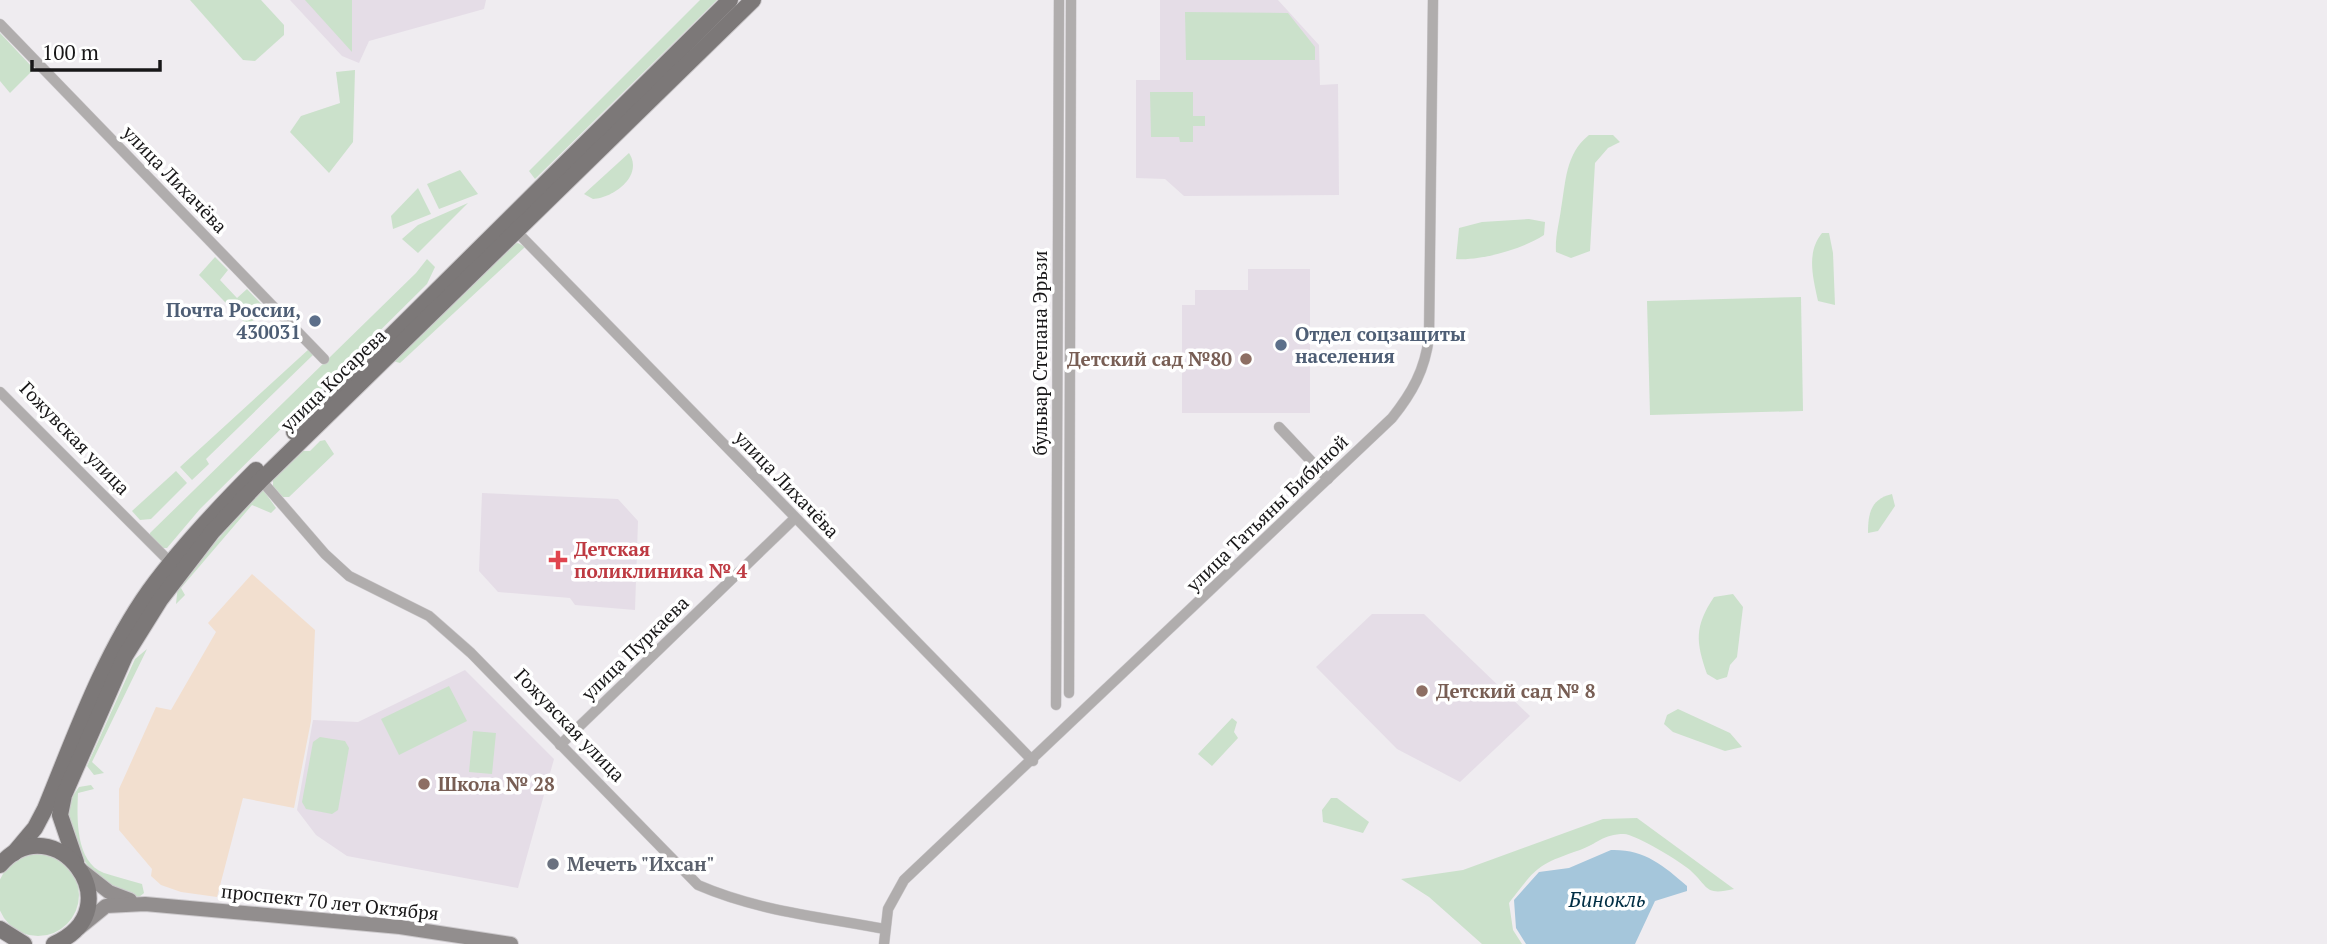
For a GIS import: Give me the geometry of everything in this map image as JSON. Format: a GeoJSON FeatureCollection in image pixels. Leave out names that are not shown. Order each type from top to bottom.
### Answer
{"type":"FeatureCollection","features":[{"type":"Feature","properties":{"kind":"main road","name":"улица Косарева"},"geometry":{"type":"LineString","coordinates":[[4,861],[35,828],[45,809],[127,627],[176,568],[512,227],[730,0]]}},
{"type":"Feature","properties":{"kind":"main road","name":"улица Косарева"},"geometry":{"type":"LineString","coordinates":[[69,936],[86,912],[89,899],[60,815],[64,795],[125,656],[176,568],[212,514],[754,0]]}},
{"type":"Feature","properties":{"kind":"main road"},"geometry":{"type":"LineString","coordinates":[[4,861],[41,847],[55,849],[79,866]]}},
{"type":"Feature","properties":{"kind":"main road","name":"проспект 70 лет Октября"},"geometry":{"type":"LineString","coordinates":[[79,866],[118,898],[145,904],[400,927],[511,944]]}},
{"type":"Feature","properties":{"kind":"main road","name":"проспект 70 лет Октября"},"geometry":{"type":"LineString","coordinates":[[69,936],[106,906],[145,904]]}},
{"type":"Feature","properties":{"kind":"main road"},"geometry":{"type":"LineString","coordinates":[[4,935],[24,944]]}},
{"type":"Feature","properties":{"kind":"main road"},"geometry":{"type":"LineString","coordinates":[[54,944],[69,936]]}},
{"type":"Feature","properties":{"kind":"street","name":"бульвар Степана Эрьзи"},"geometry":{"type":"LineString","coordinates":[[1056,705],[1059,0]]}},
{"type":"Feature","properties":{"kind":"street","name":"бульвар Степана Эрьзи"},"geometry":{"type":"LineString","coordinates":[[1069,693],[1070,0]]}},
{"type":"Feature","properties":{"kind":"street","name":"улица Татьяны Бибиной"},"geometry":{"type":"LineString","coordinates":[[884,944],[893,896],[905,880],[1328,479],[1407,400],[1427,354],[1431,268],[1433,0]]}},
{"type":"Feature","properties":{"kind":"street","name":"улица Лихачёва"},"geometry":{"type":"LineString","coordinates":[[0,24],[324,359]]}},
{"type":"Feature","properties":{"kind":"street","name":"улица Лихачёва"},"geometry":{"type":"LineString","coordinates":[[512,227],[1033,761]]}},
{"type":"Feature","properties":{"kind":"street","name":"Гожувская улица"},"geometry":{"type":"LineString","coordinates":[[0,392],[176,568]]}},
{"type":"Feature","properties":{"kind":"street"},"geometry":{"type":"LineString","coordinates":[[1279,427],[1328,479]]}},
{"type":"Feature","properties":{"kind":"street","name":"Гожувская улица"},"geometry":{"type":"LineString","coordinates":[[261,480],[325,554],[349,576],[429,617],[471,653],[698,886],[776,911],[885,929]]}},
{"type":"Feature","properties":{"kind":"street","name":"улица Пуркаева"},"geometry":{"type":"LineString","coordinates":[[560,745],[794,518]]}},
{"type":"Feature","properties":{"kind":"shaded area"},"geometry":{"type":"Polygon","coordinates":[[[290,0],[486,0],[484,9],[369,41],[359,63],[342,56],[290,0]]]}},
{"type":"Feature","properties":{"kind":"shaded area"},"geometry":{"type":"Polygon","coordinates":[[[1160,0],[1278,0],[1319,45],[1320,85],[1338,84],[1339,195],[1184,196],[1165,179],[1136,178],[1136,80],[1160,80],[1160,0]]]}},
{"type":"Feature","properties":{"kind":"shaded area","name":"Детский сад №80"},"geometry":{"type":"Polygon","coordinates":[[[1248,269],[1310,269],[1310,413],[1182,413],[1182,305],[1195,305],[1195,290],[1248,290],[1248,269]]]}},
{"type":"Feature","properties":{"kind":"shaded area","name":"Детская поликлиника № 4"},"geometry":{"type":"Polygon","coordinates":[[[482,493],[618,499],[638,521],[635,610],[575,605],[570,598],[498,592],[479,571],[482,493]]]}},
{"type":"Feature","properties":{"kind":"shaded area"},"geometry":{"type":"Polygon","coordinates":[[[252,574],[315,630],[311,721],[294,808],[243,798],[217,897],[181,892],[161,885],[151,876],[152,869],[119,830],[119,789],[156,707],[171,710],[216,632],[208,623],[252,574]]]}},
{"type":"Feature","properties":{"kind":"shaded area","name":"Детский сад № 8"},"geometry":{"type":"Polygon","coordinates":[[[1372,614],[1424,614],[1530,716],[1460,782],[1397,749],[1316,667],[1372,614]]]}},
{"type":"Feature","properties":{"kind":"shaded area","name":"Школа № 28"},"geometry":{"type":"Polygon","coordinates":[[[465,670],[554,759],[518,888],[347,856],[316,835],[297,810],[313,720],[358,722],[465,670]]]}},
{"type":"Feature","properties":{"kind":"green space"},"geometry":{"type":"Polygon","coordinates":[[[190,0],[261,0],[284,25],[284,35],[255,61],[243,60],[190,0]]]}},
{"type":"Feature","properties":{"kind":"green space"},"geometry":{"type":"Polygon","coordinates":[[[305,0],[352,0],[352,52],[305,0]]]}},
{"type":"Feature","properties":{"kind":"green space"},"geometry":{"type":"Polygon","coordinates":[[[700,0],[717,0],[535,179],[529,171],[700,0]]]}},
{"type":"Feature","properties":{"kind":"green space"},"geometry":{"type":"Polygon","coordinates":[[[1185,12],[1288,13],[1315,47],[1315,60],[1186,60],[1185,12]]]}},
{"type":"Feature","properties":{"kind":"green space"},"geometry":{"type":"Polygon","coordinates":[[[0,33],[34,69],[10,93],[0,81],[0,33]]]}},
{"type":"Feature","properties":{"kind":"green space"},"geometry":{"type":"Polygon","coordinates":[[[355,70],[353,142],[329,173],[290,132],[301,116],[340,103],[336,72],[355,70]]]}},
{"type":"Feature","properties":{"kind":"green space"},"geometry":{"type":"Polygon","coordinates":[[[1150,92],[1193,92],[1193,116],[1205,116],[1205,126],[1193,126],[1193,142],[1180,142],[1179,137],[1151,137],[1150,92]]]}},
{"type":"Feature","properties":{"kind":"green space"},"geometry":{"type":"Polygon","coordinates":[[[1589,135],[1613,135],[1620,142],[1608,148],[1595,163],[1590,251],[1571,258],[1556,252],[1557,230],[1571,160],[1589,135]]]}},
{"type":"Feature","properties":{"kind":"green space"},"geometry":{"type":"Polygon","coordinates":[[[629,153],[633,170],[624,184],[601,198],[593,199],[584,194],[629,153]]]}},
{"type":"Feature","properties":{"kind":"green space"},"geometry":{"type":"Polygon","coordinates":[[[460,170],[478,194],[439,209],[427,184],[460,170]]]}},
{"type":"Feature","properties":{"kind":"green space"},"geometry":{"type":"Polygon","coordinates":[[[418,188],[431,214],[393,229],[391,216],[418,188]]]}},
{"type":"Feature","properties":{"kind":"green space"},"geometry":{"type":"Polygon","coordinates":[[[468,203],[418,253],[402,239],[418,225],[468,203]]]}},
{"type":"Feature","properties":{"kind":"green space"},"geometry":{"type":"Polygon","coordinates":[[[1529,219],[1545,222],[1544,235],[1501,253],[1456,259],[1459,228],[1482,222],[1529,219]]]}},
{"type":"Feature","properties":{"kind":"green space"},"geometry":{"type":"Polygon","coordinates":[[[1822,233],[1829,233],[1833,253],[1835,305],[1818,301],[1814,283],[1812,257],[1822,233]]]}},
{"type":"Feature","properties":{"kind":"green space"},"geometry":{"type":"Polygon","coordinates":[[[518,243],[525,247],[400,363],[393,361],[513,244],[518,243]]]}},
{"type":"Feature","properties":{"kind":"green space"},"geometry":{"type":"Polygon","coordinates":[[[215,257],[228,270],[220,280],[237,298],[247,289],[267,310],[247,325],[199,275],[215,257]]]}},
{"type":"Feature","properties":{"kind":"green space"},"geometry":{"type":"Polygon","coordinates":[[[427,259],[435,267],[427,284],[200,509],[167,548],[159,548],[150,539],[150,533],[416,273],[427,259]]]}},
{"type":"Feature","properties":{"kind":"green space"},"geometry":{"type":"Polygon","coordinates":[[[1801,297],[1803,411],[1650,415],[1647,301],[1801,297]]]}},
{"type":"Feature","properties":{"kind":"green space"},"geometry":{"type":"Polygon","coordinates":[[[309,349],[314,354],[206,459],[209,464],[192,480],[180,467],[309,349]]]}},
{"type":"Feature","properties":{"kind":"green space"},"geometry":{"type":"Polygon","coordinates":[[[325,440],[334,454],[289,497],[283,497],[273,486],[273,480],[302,451],[310,451],[320,441],[325,440]]]}},
{"type":"Feature","properties":{"kind":"green space"},"geometry":{"type":"Polygon","coordinates":[[[176,471],[187,483],[151,519],[140,520],[132,511],[176,471]]]}},
{"type":"Feature","properties":{"kind":"green space"},"geometry":{"type":"Polygon","coordinates":[[[260,491],[264,491],[276,508],[271,513],[252,505],[181,588],[185,595],[176,604],[178,585],[260,491]]]}},
{"type":"Feature","properties":{"kind":"green space"},"geometry":{"type":"Polygon","coordinates":[[[1892,494],[1895,506],[1878,531],[1868,533],[1869,519],[1875,503],[1892,494]]]}},
{"type":"Feature","properties":{"kind":"green space"},"geometry":{"type":"Polygon","coordinates":[[[1733,594],[1743,607],[1737,657],[1730,665],[1727,677],[1717,680],[1707,674],[1703,663],[1699,643],[1700,626],[1714,597],[1733,594]]]}},
{"type":"Feature","properties":{"kind":"green space"},"geometry":{"type":"Polygon","coordinates":[[[147,649],[92,762],[104,773],[94,775],[87,766],[135,659],[147,649]]]}},
{"type":"Feature","properties":{"kind":"green space"},"geometry":{"type":"Polygon","coordinates":[[[449,686],[467,721],[399,755],[381,719],[449,686]]]}},
{"type":"Feature","properties":{"kind":"green space"},"geometry":{"type":"Polygon","coordinates":[[[1678,709],[1730,733],[1742,747],[1725,751],[1673,732],[1664,724],[1667,715],[1678,709]]]}},
{"type":"Feature","properties":{"kind":"green space"},"geometry":{"type":"Polygon","coordinates":[[[1232,718],[1237,722],[1234,732],[1238,738],[1212,766],[1198,754],[1232,718]]]}},
{"type":"Feature","properties":{"kind":"green space"},"geometry":{"type":"Polygon","coordinates":[[[473,731],[496,733],[492,774],[469,772],[473,731]]]}},
{"type":"Feature","properties":{"kind":"green space"},"geometry":{"type":"Polygon","coordinates":[[[320,737],[345,741],[349,748],[338,810],[332,814],[306,809],[302,802],[313,742],[320,737]]]}},
{"type":"Feature","properties":{"kind":"green space"},"geometry":{"type":"Polygon","coordinates":[[[91,785],[94,789],[78,793],[78,826],[83,849],[95,867],[104,873],[142,884],[144,893],[139,897],[117,893],[109,888],[100,881],[77,849],[68,826],[69,805],[79,787],[91,785]]]}},
{"type":"Feature","properties":{"kind":"green space"},"geometry":{"type":"Polygon","coordinates":[[[1331,798],[1337,798],[1369,822],[1363,833],[1323,822],[1322,810],[1331,798]]]}},
{"type":"Feature","properties":{"kind":"green space"},"geometry":{"type":"Polygon","coordinates":[[[1637,818],[1734,889],[1712,891],[1685,866],[1647,843],[1630,835],[1611,836],[1546,864],[1526,882],[1509,903],[1513,930],[1522,944],[1482,944],[1429,897],[1401,879],[1463,870],[1603,819],[1637,818]]]}},
{"type":"Feature","properties":{"kind":"green space"},"geometry":{"type":"Polygon","coordinates":[[[30,854],[46,854],[61,861],[72,872],[79,887],[76,911],[67,924],[46,936],[30,936],[15,929],[4,918],[-3,903],[-3,887],[4,872],[15,861],[30,854]]]}},
{"type":"Feature","properties":{"kind":"water","name":"Бинокль"},"geometry":{"type":"Polygon","coordinates":[[[1611,850],[1643,855],[1670,871],[1687,886],[1687,891],[1655,901],[1635,944],[1526,944],[1516,928],[1514,900],[1539,872],[1569,868],[1611,850]]]}},
{"type":"Feature","properties":{"kind":"place","name":"Почта России, 430031"},"geometry":{"type":"Point","coordinates":[315,321]}},
{"type":"Feature","properties":{"kind":"place","name":"Отдел соцзащиты населения"},"geometry":{"type":"Point","coordinates":[1281,345]}},
{"type":"Feature","properties":{"kind":"place","name":"Детский сад №80"},"geometry":{"type":"Point","coordinates":[1246,359]}},
{"type":"Feature","properties":{"kind":"place","name":"Детская поликлиника № 4"},"geometry":{"type":"Point","coordinates":[558,560]}},
{"type":"Feature","properties":{"kind":"place","name":"Детский сад № 8"},"geometry":{"type":"Point","coordinates":[1422,691]}},
{"type":"Feature","properties":{"kind":"place","name":"Школа № 28"},"geometry":{"type":"Point","coordinates":[424,784]}},
{"type":"Feature","properties":{"kind":"place","name":"Мечеть \"Ихсан\""},"geometry":{"type":"Point","coordinates":[553,864]}}]}
